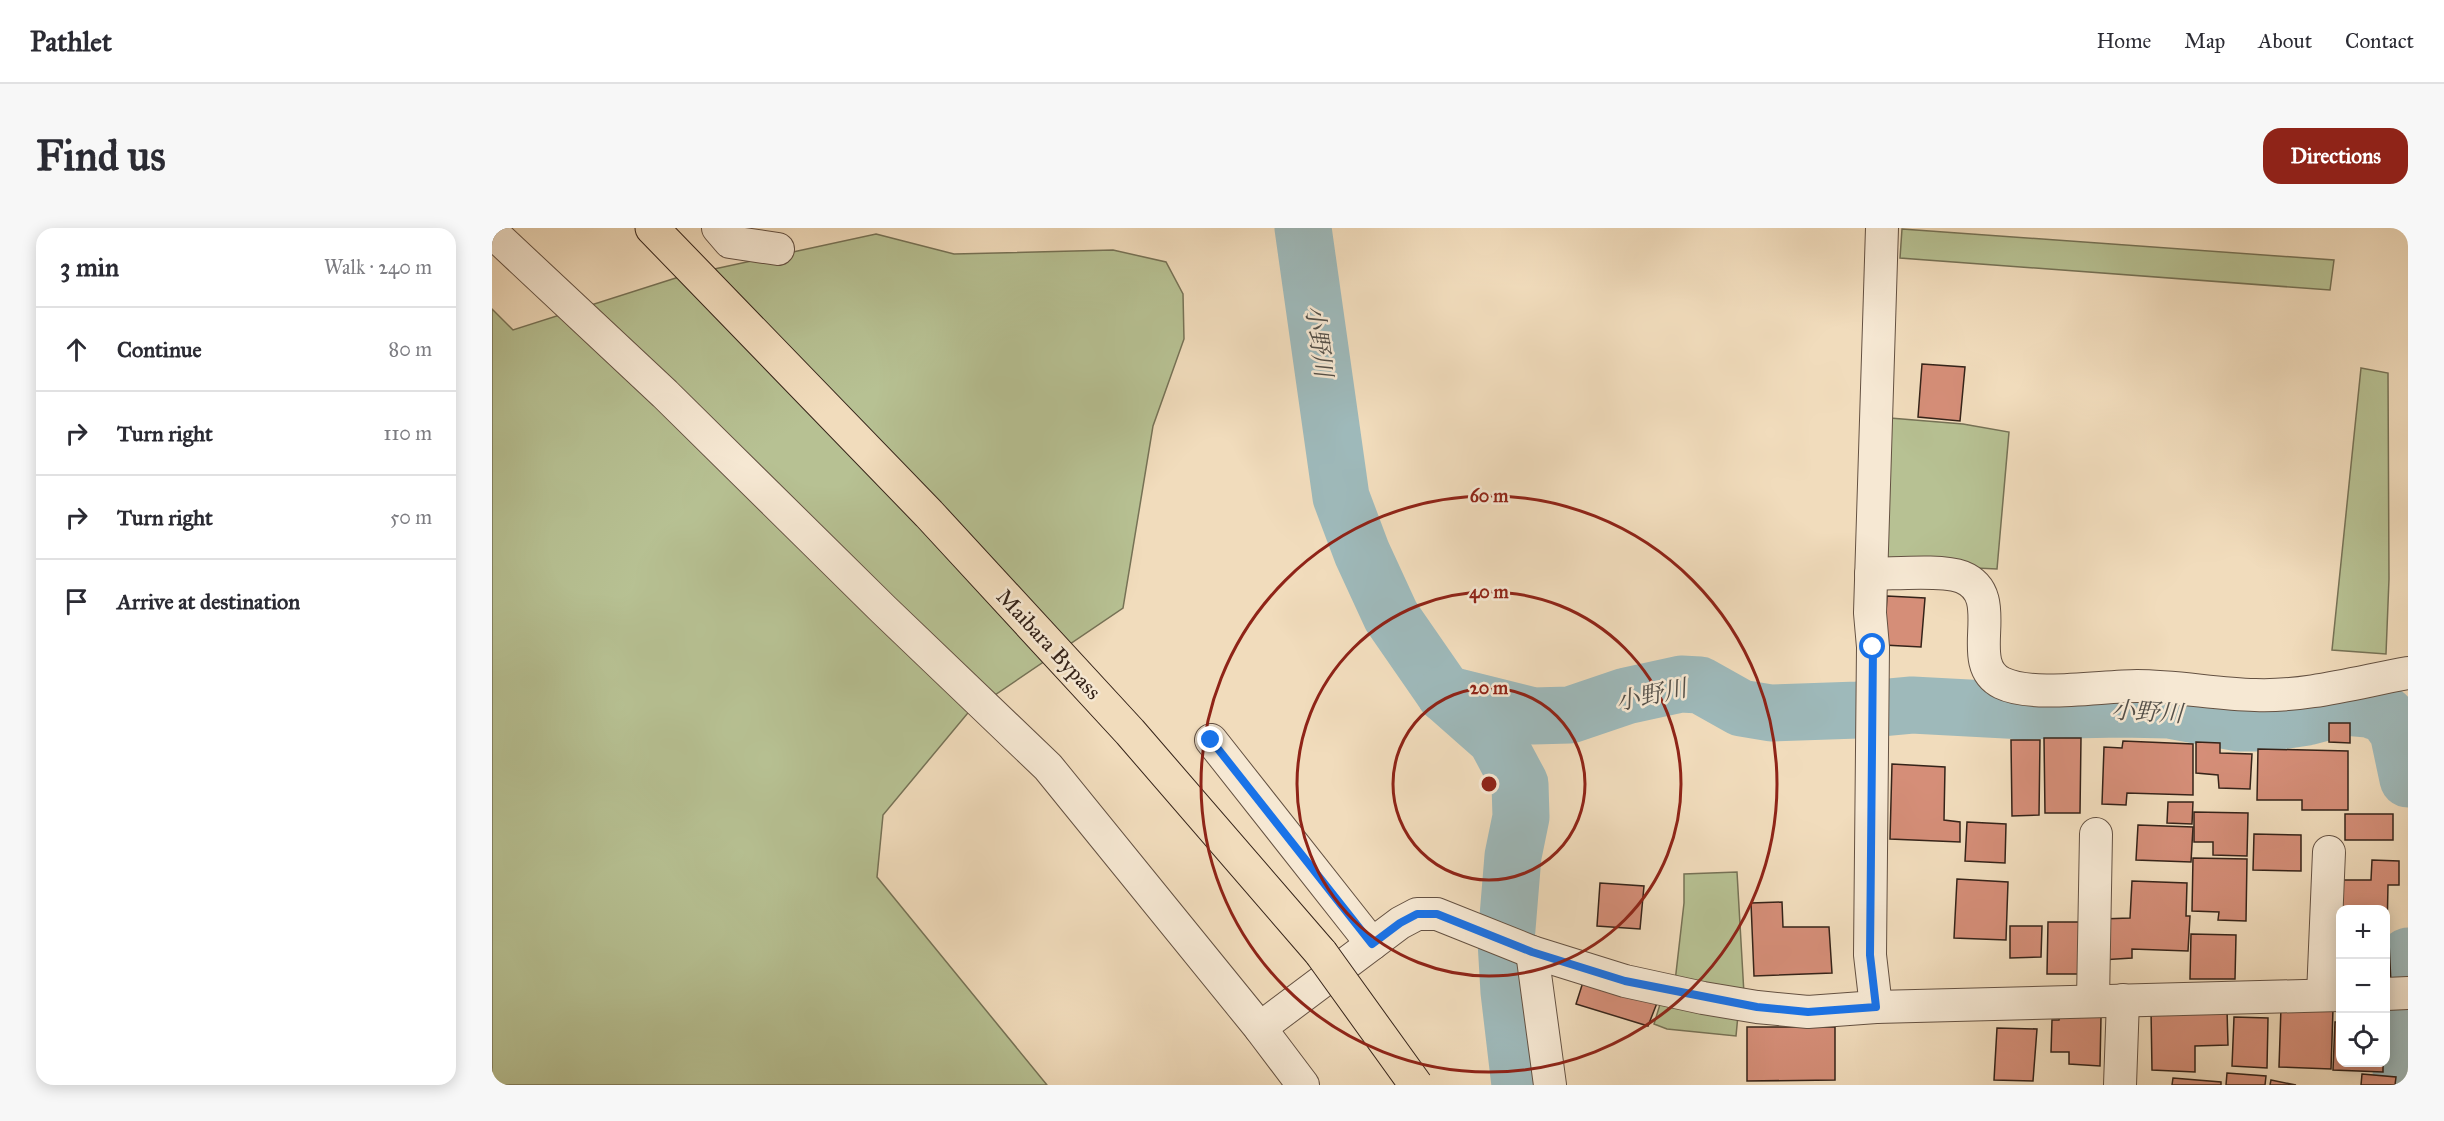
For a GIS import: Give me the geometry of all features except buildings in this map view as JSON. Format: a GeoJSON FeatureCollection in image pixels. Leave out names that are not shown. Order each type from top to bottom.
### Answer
{"type":"FeatureCollection","features":[{"type":"Feature","properties":{"kind":"highway","name":"Maibara Bypass"},"geometry":{"type":"LineString","coordinates":[[652,228],[929,514],[1130,732],[1321,953],[1416,1085]]}},
{"type":"Feature","properties":{"kind":"street"},"geometry":{"type":"LineString","coordinates":[[718,228],[730,242],[778,249]]}},
{"type":"Feature","properties":{"kind":"street"},"geometry":{"type":"LineString","coordinates":[[1876,1007],[1870,955],[1871,574],[1882,228]]}},
{"type":"Feature","properties":{"kind":"street"},"geometry":{"type":"LineString","coordinates":[[492,232],[664,394],[1048,767],[1260,1028],[1303,1085]]}},
{"type":"Feature","properties":{"kind":"street"},"geometry":{"type":"LineString","coordinates":[[1871,574],[1938,574],[1961,577],[1979,588],[1984,606],[1983,642],[1986,668],[1999,682],[2021,690],[2139,686],[2256,695],[2299,693],[2408,673]]}},
{"type":"Feature","properties":{"kind":"street"},"geometry":{"type":"LineString","coordinates":[[1211,740],[1372,944]]}},
{"type":"Feature","properties":{"kind":"street"},"geometry":{"type":"LineString","coordinates":[[2093,1000],[2096,834]]}},
{"type":"Feature","properties":{"kind":"street"},"geometry":{"type":"LineString","coordinates":[[1260,1028],[1400,923],[1417,914],[1437,914],[1527,951],[1625,981],[1757,1007],[1808,1012],[1876,1007],[2332,995],[2329,852]]}},
{"type":"Feature","properties":{"kind":"street"},"geometry":{"type":"LineString","coordinates":[[1527,951],[1550,1085]]}},
{"type":"Feature","properties":{"kind":"street"},"geometry":{"type":"LineString","coordinates":[[2120,1085],[2123,1000]]}},
{"type":"Feature","properties":{"kind":"green space"},"geometry":{"type":"Polygon","coordinates":[[[1902,229],[2334,260],[2330,290],[1900,258],[1902,229]]]}},
{"type":"Feature","properties":{"kind":"green space"},"geometry":{"type":"Polygon","coordinates":[[[876,234],[954,254],[1113,250],[1166,262],[1183,294],[1184,339],[1153,426],[1123,608],[967,714],[883,815],[877,877],[1047,1085],[492,1085],[492,309],[513,330],[682,276],[876,234]]]}},
{"type":"Feature","properties":{"kind":"green space"},"geometry":{"type":"Polygon","coordinates":[[[2361,368],[2388,373],[2389,579],[2386,654],[2332,650],[2361,368]]]}},
{"type":"Feature","properties":{"kind":"green space"},"geometry":{"type":"Polygon","coordinates":[[[1890,418],[1963,424],[2009,432],[1997,569],[1891,564],[1885,557],[1890,418]]]}},
{"type":"Feature","properties":{"kind":"green space"},"geometry":{"type":"Polygon","coordinates":[[[1737,872],[1744,994],[1675,982],[1684,903],[1684,874],[1737,872]]]}},
{"type":"Feature","properties":{"kind":"green space"},"geometry":{"type":"Polygon","coordinates":[[[1661,1001],[1738,1015],[1736,1036],[1667,1029],[1654,1024],[1661,1001]]]}},
{"type":"Feature","properties":{"kind":"waterway","name":"小野川"},"geometry":{"type":"LineString","coordinates":[[1303,228],[1341,497],[1362,553],[1391,616],[1445,694],[1496,739],[1520,784],[1521,817],[1513,856],[1506,941],[1509,992],[1520,1085]]}},
{"type":"Feature","properties":{"kind":"waterway","name":"小野川"},"geometry":{"type":"LineString","coordinates":[[1445,694],[1533,716],[1570,715],[1626,696],[1681,684],[1700,685],[1741,708],[1771,713],[1858,710],[1912,705],[2025,711],[2121,709],[2169,710],[2239,723],[2266,723],[2307,717],[2345,707],[2368,709],[2386,715],[2398,732],[2408,779]]}},
{"type":"Feature","properties":{"kind":"waterway","name":"小野川"},"geometry":{"type":"LineString","coordinates":[[2401,1085],[2402,1010],[2408,956]]}},
{"type":"Feature","properties":{"kind":"route"},"geometry":{"type":"LineString","coordinates":[[1211,740],[1372,944],[1400,923],[1417,914],[1437,914],[1532,952],[1625,981],[1703,998],[1808,1012],[1876,1007],[1870,955],[1873,647]]}}]}
